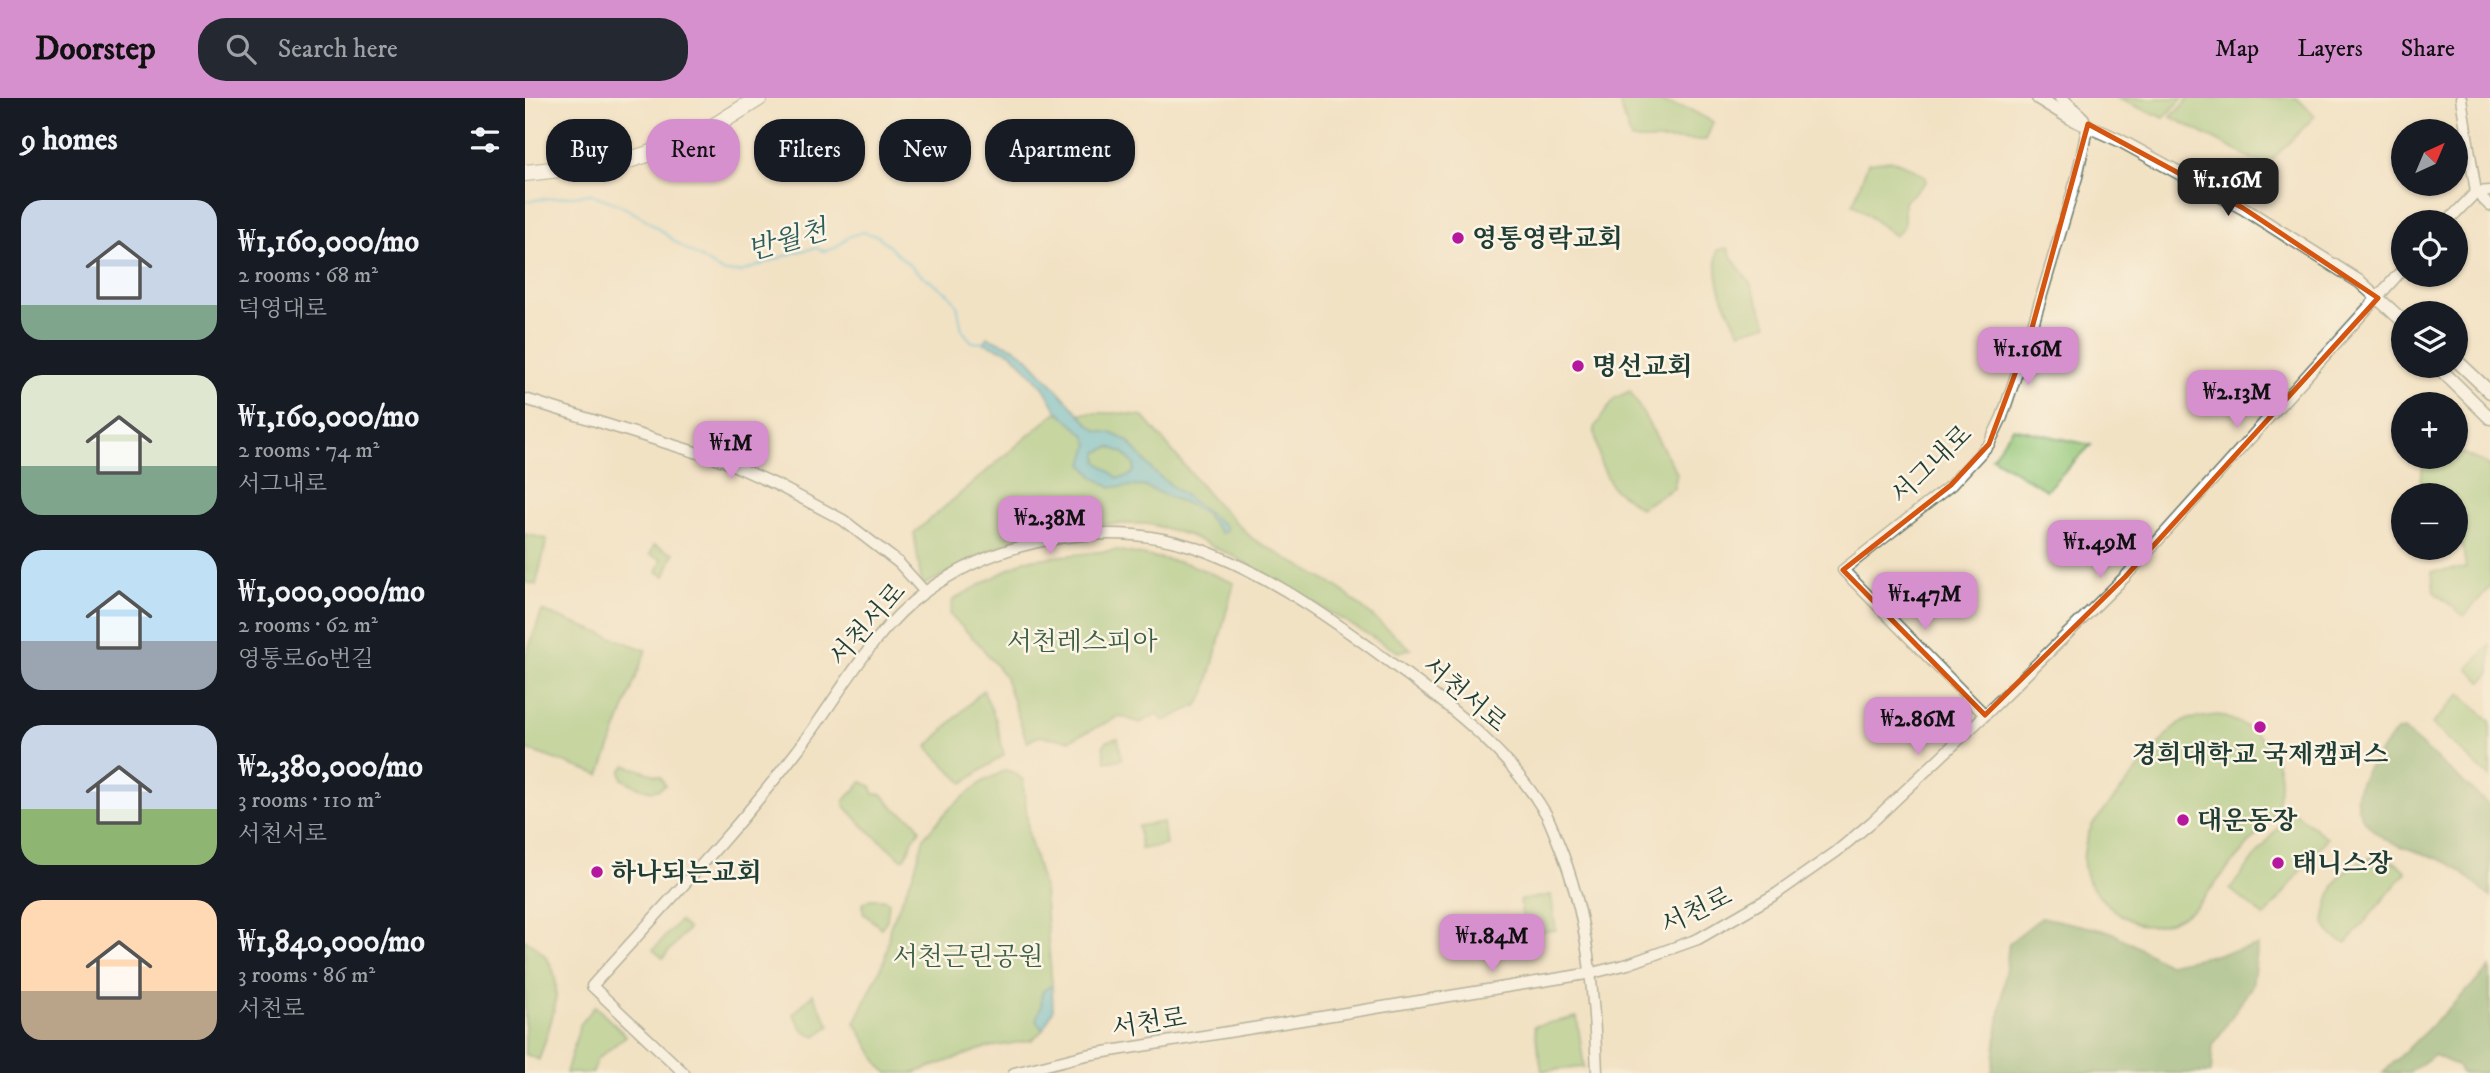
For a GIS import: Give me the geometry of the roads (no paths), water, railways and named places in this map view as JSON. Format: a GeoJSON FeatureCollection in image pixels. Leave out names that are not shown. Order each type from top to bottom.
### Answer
{"type":"FeatureCollection","features":[{"type":"Feature","properties":{"kind":"highway"},"geometry":{"type":"LineString","coordinates":[[525,173],[623,163],[692,140],[759,98]]}},
{"type":"Feature","properties":{"kind":"main road"},"geometry":{"type":"LineString","coordinates":[[2038,98],[2072,119],[2088,124],[2243,208],[2360,282],[2391,310]]}},
{"type":"Feature","properties":{"kind":"main road"},"geometry":{"type":"LineString","coordinates":[[2061,98],[2088,124]]}},
{"type":"Feature","properties":{"kind":"main road"},"geometry":{"type":"LineString","coordinates":[[2468,371],[2490,392]]}},
{"type":"Feature","properties":{"kind":"main road"},"geometry":{"type":"LineString","coordinates":[[2449,378],[2490,418]]}},
{"type":"Feature","properties":{"kind":"street"},"geometry":{"type":"LineString","coordinates":[[2462,98],[2476,192],[2490,206]]}},
{"type":"Feature","properties":{"kind":"street","name":"서그내로"},"geometry":{"type":"LineString","coordinates":[[1985,715],[1843,570],[1951,485],[1989,444],[2002,417],[2032,328],[2077,177],[2088,124]]}},
{"type":"Feature","properties":{"kind":"street"},"geometry":{"type":"LineString","coordinates":[[2459,210],[2476,192],[2490,191]]}},
{"type":"Feature","properties":{"kind":"street"},"geometry":{"type":"LineString","coordinates":[[2378,298],[2391,283]]}},
{"type":"Feature","properties":{"kind":"street","name":"서천로"},"geometry":{"type":"LineString","coordinates":[[1014,1073],[1086,1055],[1592,973],[1629,964],[1699,939],[1776,894],[1836,852],[1873,821],[2125,577],[2378,298]]}},
{"type":"Feature","properties":{"kind":"street"},"geometry":{"type":"LineString","coordinates":[[525,399],[725,461],[777,485],[843,520],[899,563],[925,592]]}},
{"type":"Feature","properties":{"kind":"street","name":"서천서로"},"geometry":{"type":"LineString","coordinates":[[684,1073],[592,986],[745,815],[798,750],[874,643],[905,609],[925,592],[1007,549],[1062,538],[1110,534],[1184,544],[1234,564],[1283,591],[1409,675],[1480,732],[1507,761],[1547,816],[1569,869],[1581,913],[1592,973],[1597,1073]]}},
{"type":"Feature","properties":{"kind":"water"},"geometry":{"type":"Polygon","coordinates":[[[987,337],[1013,347],[1027,357],[1090,425],[1098,431],[1111,433],[1128,441],[1154,472],[1226,527],[1226,531],[1221,533],[1205,514],[1191,506],[1143,486],[1110,487],[1093,476],[1083,464],[1089,445],[1086,436],[1056,409],[1044,388],[1012,353],[984,343],[987,337]],[[1110,447],[1098,452],[1098,462],[1118,478],[1129,476],[1134,471],[1134,465],[1124,453],[1110,447]]]}},
{"type":"Feature","properties":{"kind":"water"},"geometry":{"type":"Polygon","coordinates":[[[1052,985],[1053,1011],[1043,1030],[1036,1020],[1041,1007],[1042,992],[1052,985]]]}},
{"type":"Feature","properties":{"kind":"waterway","name":"반월천"},"geometry":{"type":"LineString","coordinates":[[525,201],[591,194],[620,205],[645,219],[723,272],[741,272],[796,252],[835,248],[850,236],[863,232],[878,236],[916,271],[950,295],[957,305],[962,330],[972,342],[984,343]]}},
{"type":"Feature","properties":{"kind":"place","name":"영통영락교회"},"geometry":{"type":"Point","coordinates":[1458,238]}},
{"type":"Feature","properties":{"kind":"place","name":"명선교회"},"geometry":{"type":"Point","coordinates":[1578,366]}},
{"type":"Feature","properties":{"kind":"place","name":"경희대학교 국제캠퍼스"},"geometry":{"type":"Point","coordinates":[2260,727]}},
{"type":"Feature","properties":{"kind":"place","name":"대운동장"},"geometry":{"type":"Point","coordinates":[2183,820]}},
{"type":"Feature","properties":{"kind":"place","name":"태니스장"},"geometry":{"type":"Point","coordinates":[2278,863]}},
{"type":"Feature","properties":{"kind":"place","name":"하나되는교회"},"geometry":{"type":"Point","coordinates":[597,872]}},
{"type":"Feature","properties":{"kind":"park label","name":"서천레스피아"},"geometry":{"type":"Point","coordinates":[1082,641]}},
{"type":"Feature","properties":{"kind":"park label","name":"서천근린공원"},"geometry":{"type":"Point","coordinates":[968,956]}}]}
